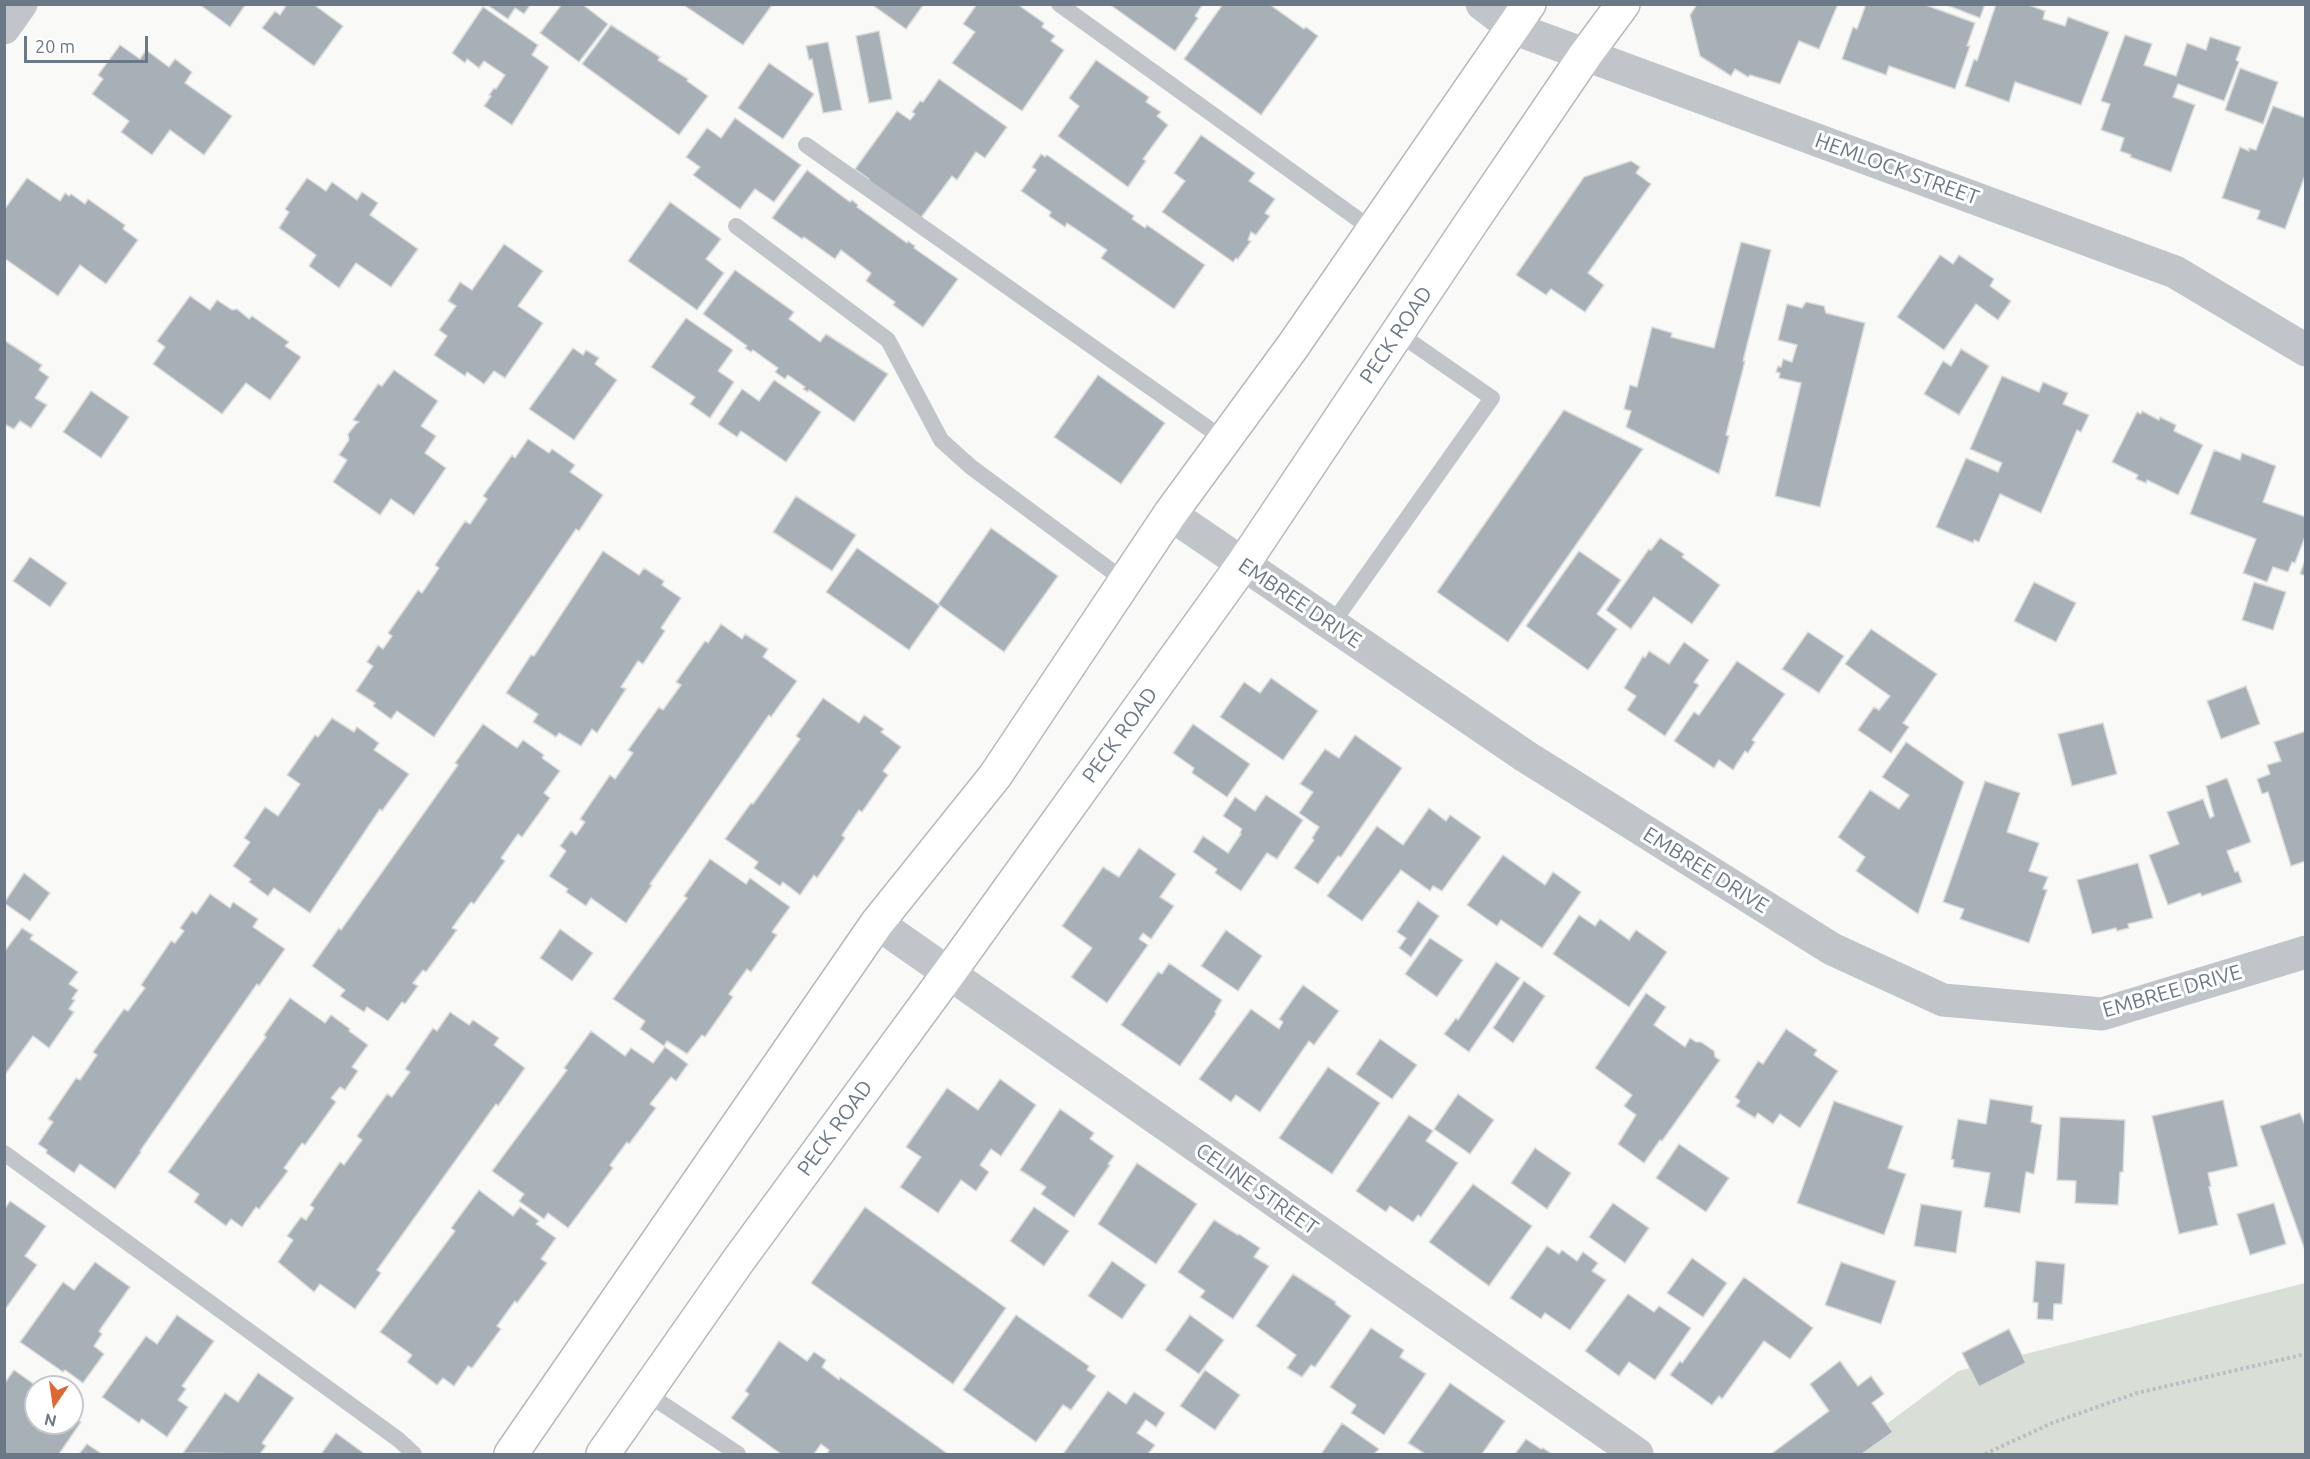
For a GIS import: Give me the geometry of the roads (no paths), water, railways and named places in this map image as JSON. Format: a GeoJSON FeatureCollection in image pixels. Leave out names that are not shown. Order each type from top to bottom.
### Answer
{"type":"FeatureCollection","features":[{"type":"Feature","properties":{"kind":"main road","name":"PECK ROAD"},"geometry":{"type":"LineString","coordinates":[[603,1455],[738,1261],[949,973],[1243,564],[1586,54],[1623,4]]}},
{"type":"Feature","properties":{"kind":"main road"},"geometry":{"type":"LineString","coordinates":[[511,1455],[877,922],[994,776],[1170,514],[1226,440],[1521,16]]}},
{"type":"Feature","properties":{"kind":"street"},"geometry":{"type":"LineString","coordinates":[[4,28],[21,4]]}},
{"type":"Feature","properties":{"kind":"street","name":"HEMLOCK STREET"},"geometry":{"type":"LineString","coordinates":[[1482,4],[1521,16],[1586,54],[2175,272],[2306,350]]}},
{"type":"Feature","properties":{"kind":"street","name":"EMBREE DRIVE"},"geometry":{"type":"LineString","coordinates":[[1170,514],[1525,756],[1832,949],[1943,1000],[2102,1014],[2306,952]]}},
{"type":"Feature","properties":{"kind":"street","name":"CELINE STREET"},"geometry":{"type":"LineString","coordinates":[[877,922],[1637,1455]]}},
{"type":"Feature","properties":{"kind":"lane"},"geometry":{"type":"LineString","coordinates":[[1059,4],[1373,230]]}},
{"type":"Feature","properties":{"kind":"lane"},"geometry":{"type":"LineString","coordinates":[[806,145],[1226,440]]}},
{"type":"Feature","properties":{"kind":"lane"},"geometry":{"type":"LineString","coordinates":[[736,226],[888,340],[940,440],[971,467],[1125,581]]}},
{"type":"Feature","properties":{"kind":"lane"},"geometry":{"type":"LineString","coordinates":[[1332,624],[1492,398],[1398,333]]}},
{"type":"Feature","properties":{"kind":"lane"},"geometry":{"type":"LineString","coordinates":[[4,1153],[399,1440],[414,1455]]}},
{"type":"Feature","properties":{"kind":"lane"},"geometry":{"type":"LineString","coordinates":[[646,1393],[738,1455]]}}]}
